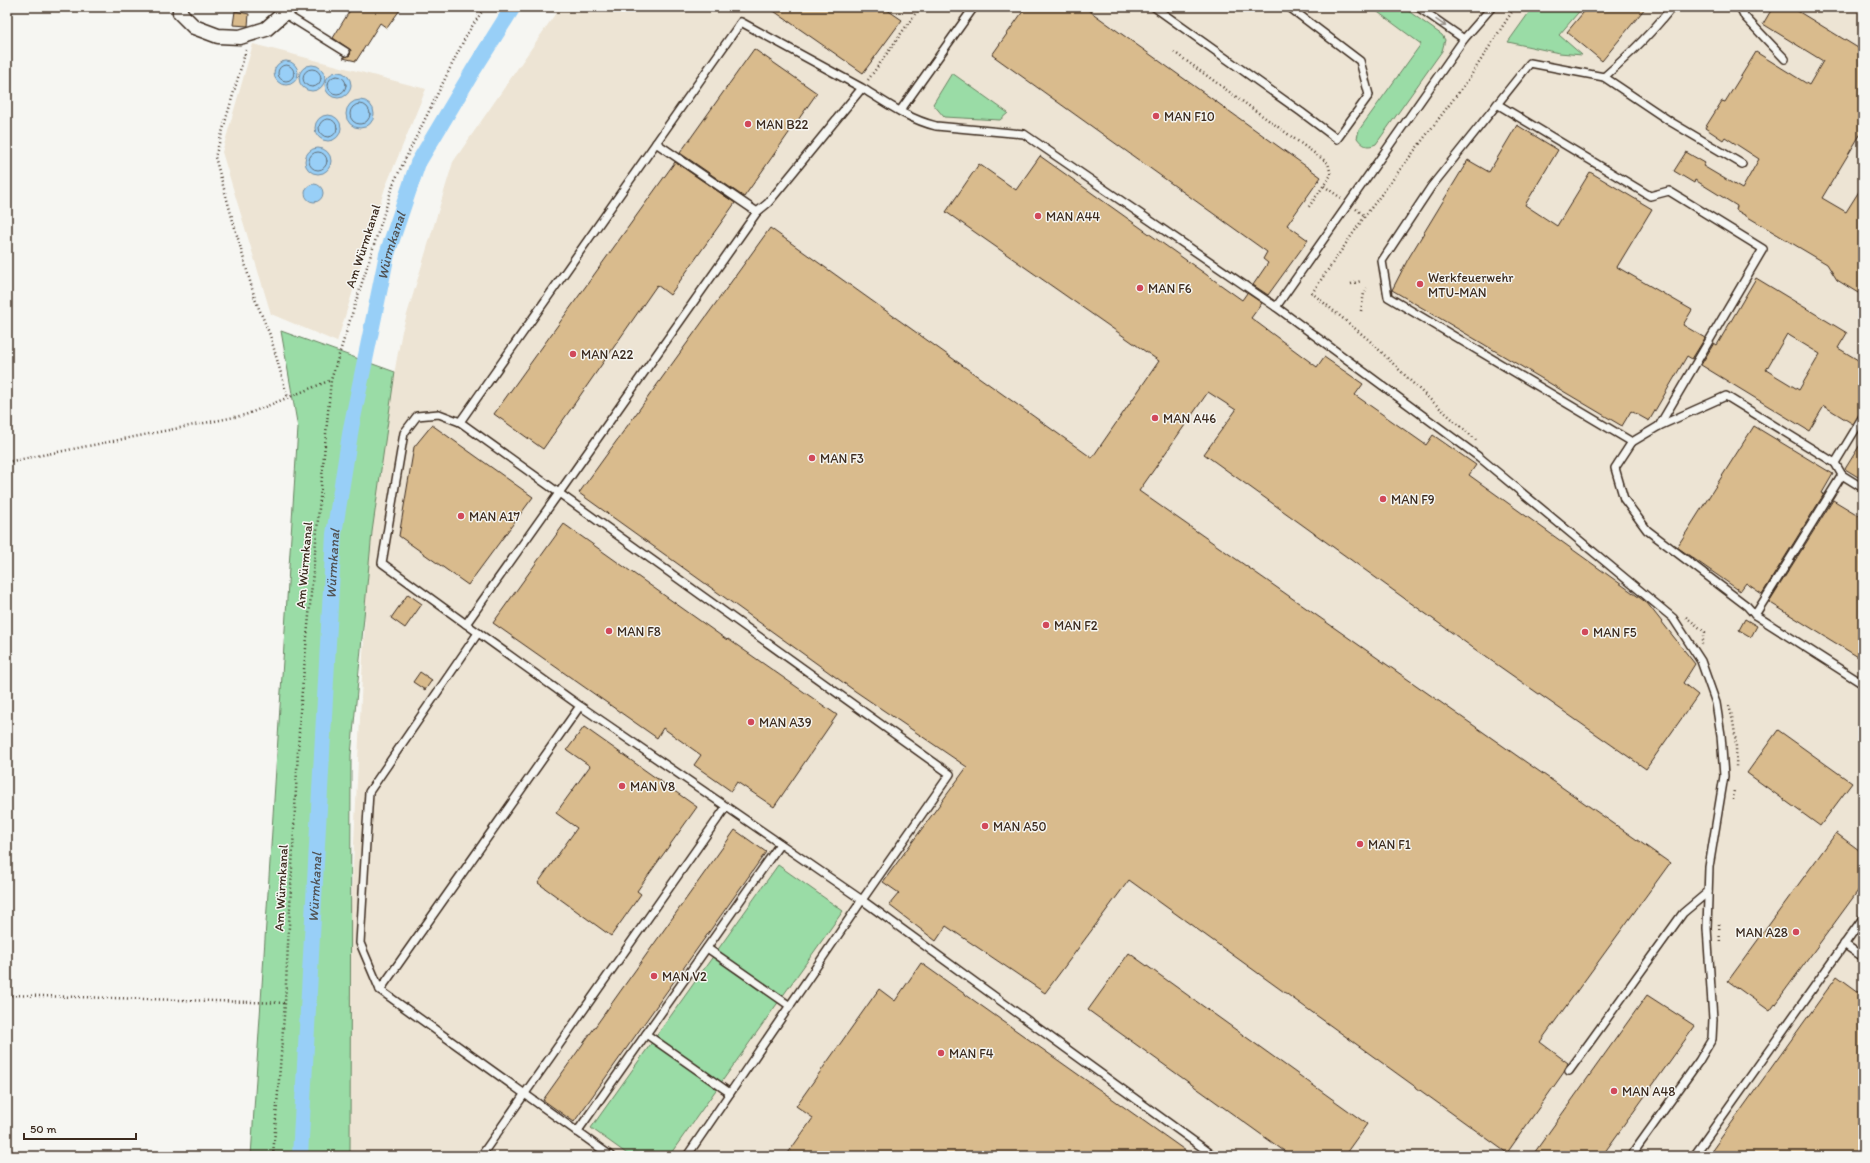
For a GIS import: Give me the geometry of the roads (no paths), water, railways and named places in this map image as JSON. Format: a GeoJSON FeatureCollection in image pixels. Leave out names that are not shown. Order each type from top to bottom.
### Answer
{"type":"FeatureCollection","features":[{"type":"Feature","properties":{"kind":"street"},"geometry":{"type":"LineString","coordinates":[[180,7],[180,13],[194,27],[218,36],[240,37],[266,29],[288,10]]}},
{"type":"Feature","properties":{"kind":"lane"},"geometry":{"type":"LineString","coordinates":[[900,111],[974,7]]}},
{"type":"Feature","properties":{"kind":"lane"},"geometry":{"type":"LineString","coordinates":[[1154,7],[1337,139],[1369,95],[1360,61],[1289,7]]}},
{"type":"Feature","properties":{"kind":"lane"},"geometry":{"type":"LineString","coordinates":[[1418,7],[1464,39]]}},
{"type":"Feature","properties":{"kind":"lane"},"geometry":{"type":"LineString","coordinates":[[1604,77],[1660,22],[1672,7]]}},
{"type":"Feature","properties":{"kind":"lane"},"geometry":{"type":"LineString","coordinates":[[1740,7],[1745,17],[1785,60]]}},
{"type":"Feature","properties":{"kind":"lane"},"geometry":{"type":"LineString","coordinates":[[288,10],[346,52]]}},
{"type":"Feature","properties":{"kind":"lane"},"geometry":{"type":"LineString","coordinates":[[1276,307],[1464,39],[1490,10]]}},
{"type":"Feature","properties":{"kind":"lane"},"geometry":{"type":"LineString","coordinates":[[460,422],[741,22],[862,88],[914,119],[936,126],[1024,134],[1276,307],[1479,457],[1673,618],[1700,661],[1716,703],[1721,735],[1724,776],[1709,866],[1708,928],[1713,1019],[1712,1039],[1699,1061],[1631,1156]]}},
{"type":"Feature","properties":{"kind":"lane"},"geometry":{"type":"LineString","coordinates":[[1632,442],[1388,297],[1382,261],[1431,187],[1530,63],[1604,77],[1671,122],[1742,164]]}},
{"type":"Feature","properties":{"kind":"lane"},"geometry":{"type":"LineString","coordinates":[[466,624],[756,212],[768,203],[862,88]]}},
{"type":"Feature","properties":{"kind":"lane"},"geometry":{"type":"LineString","coordinates":[[1497,104],[1650,196],[1669,191],[1764,249],[1659,426]]}},
{"type":"Feature","properties":{"kind":"lane"},"geometry":{"type":"LineString","coordinates":[[656,144],[756,212]]}},
{"type":"Feature","properties":{"kind":"lane"},"geometry":{"type":"LineString","coordinates":[[1863,488],[1842,475],[1834,463],[1726,396],[1659,426],[1632,442],[1615,468],[1624,500],[1647,530],[1747,606],[1755,615],[1863,684]]}},
{"type":"Feature","properties":{"kind":"lane"},"geometry":{"type":"LineString","coordinates":[[687,1156],[862,900],[950,774],[460,422],[439,414],[417,416],[404,433],[382,563],[580,706],[862,900],[1214,1156]]}},
{"type":"Feature","properties":{"kind":"lane"},"geometry":{"type":"LineString","coordinates":[[1834,463],[1863,417]]}},
{"type":"Feature","properties":{"kind":"lane"},"geometry":{"type":"LineString","coordinates":[[1755,615],[1842,475]]}},
{"type":"Feature","properties":{"kind":"lane"},"geometry":{"type":"LineString","coordinates":[[478,633],[369,792],[360,943],[380,990],[611,1156]]}},
{"type":"Feature","properties":{"kind":"lane"},"geometry":{"type":"LineString","coordinates":[[380,990],[580,706]]}},
{"type":"Feature","properties":{"kind":"lane"},"geometry":{"type":"LineString","coordinates":[[481,1156],[726,807]]}},
{"type":"Feature","properties":{"kind":"lane"},"geometry":{"type":"LineString","coordinates":[[577,1132],[780,844]]}},
{"type":"Feature","properties":{"kind":"lane"},"geometry":{"type":"LineString","coordinates":[[1568,1071],[1683,913],[1708,892]]}},
{"type":"Feature","properties":{"kind":"lane"},"geometry":{"type":"LineString","coordinates":[[1694,1156],[1863,918]]}},
{"type":"Feature","properties":{"kind":"lane"},"geometry":{"type":"LineString","coordinates":[[1844,944],[1863,957]]}},
{"type":"Feature","properties":{"kind":"lane"},"geometry":{"type":"LineString","coordinates":[[707,948],[790,1006]]}},
{"type":"Feature","properties":{"kind":"lane"},"geometry":{"type":"LineString","coordinates":[[646,1034],[730,1093]]}},
{"type":"Feature","properties":{"kind":"water"},"geometry":{"type":"Polygon","coordinates":[[[286,61],[291,62],[297,68],[297,78],[291,84],[286,85],[281,84],[275,78],[274,73],[275,68],[281,62],[286,61]]]}},
{"type":"Feature","properties":{"kind":"water"},"geometry":{"type":"Polygon","coordinates":[[[312,65],[321,69],[325,78],[321,87],[312,91],[303,87],[299,78],[303,69],[312,65]]]}},
{"type":"Feature","properties":{"kind":"water"},"geometry":{"type":"Polygon","coordinates":[[[338,72],[347,76],[351,85],[347,94],[338,98],[329,94],[325,85],[329,76],[338,72]]]}},
{"type":"Feature","properties":{"kind":"water"},"geometry":{"type":"Polygon","coordinates":[[[360,100],[370,104],[374,114],[370,124],[360,128],[350,124],[346,114],[350,104],[360,100]]]}},
{"type":"Feature","properties":{"kind":"water"},"geometry":{"type":"Polygon","coordinates":[[[328,115],[337,119],[341,128],[337,137],[328,141],[319,137],[315,128],[319,119],[328,115]]]}},
{"type":"Feature","properties":{"kind":"water"},"geometry":{"type":"Polygon","coordinates":[[[318,148],[327,152],[331,161],[327,170],[318,174],[309,170],[305,161],[309,152],[318,148]]]}},
{"type":"Feature","properties":{"kind":"water"},"geometry":{"type":"Polygon","coordinates":[[[310,184],[318,184],[323,189],[321,200],[318,202],[310,202],[305,197],[305,189],[310,184]]]}},
{"type":"Feature","properties":{"kind":"waterway","name":"Würmkanal"},"geometry":{"type":"LineString","coordinates":[[300,1156],[334,534],[351,428],[387,254],[418,163],[513,7]]}},
{"type":"Feature","properties":{"kind":"place","name":"MAN F10"},"geometry":{"type":"Point","coordinates":[1156,116]}},
{"type":"Feature","properties":{"kind":"place","name":"MAN B22"},"geometry":{"type":"Point","coordinates":[748,124]}},
{"type":"Feature","properties":{"kind":"place","name":"MAN A44"},"geometry":{"type":"Point","coordinates":[1038,216]}},
{"type":"Feature","properties":{"kind":"place","name":"Werkfeuerwehr MTU-MAN"},"geometry":{"type":"Point","coordinates":[1420,284]}},
{"type":"Feature","properties":{"kind":"place","name":"MAN F6"},"geometry":{"type":"Point","coordinates":[1140,288]}},
{"type":"Feature","properties":{"kind":"place","name":"MAN A22"},"geometry":{"type":"Point","coordinates":[573,354]}},
{"type":"Feature","properties":{"kind":"place","name":"MAN A46"},"geometry":{"type":"Point","coordinates":[1155,418]}},
{"type":"Feature","properties":{"kind":"place","name":"MAN F3"},"geometry":{"type":"Point","coordinates":[812,458]}},
{"type":"Feature","properties":{"kind":"place","name":"MAN F9"},"geometry":{"type":"Point","coordinates":[1383,499]}},
{"type":"Feature","properties":{"kind":"place","name":"MAN A17"},"geometry":{"type":"Point","coordinates":[461,516]}},
{"type":"Feature","properties":{"kind":"place","name":"MAN F2"},"geometry":{"type":"Point","coordinates":[1046,625]}},
{"type":"Feature","properties":{"kind":"place","name":"MAN F8"},"geometry":{"type":"Point","coordinates":[609,631]}},
{"type":"Feature","properties":{"kind":"place","name":"MAN F5"},"geometry":{"type":"Point","coordinates":[1585,632]}},
{"type":"Feature","properties":{"kind":"place","name":"MAN A39"},"geometry":{"type":"Point","coordinates":[751,722]}},
{"type":"Feature","properties":{"kind":"place","name":"MAN V8"},"geometry":{"type":"Point","coordinates":[622,786]}},
{"type":"Feature","properties":{"kind":"place","name":"MAN A50"},"geometry":{"type":"Point","coordinates":[985,826]}},
{"type":"Feature","properties":{"kind":"place","name":"MAN F1"},"geometry":{"type":"Point","coordinates":[1360,844]}},
{"type":"Feature","properties":{"kind":"place","name":"MAN A28"},"geometry":{"type":"Point","coordinates":[1796,932]}},
{"type":"Feature","properties":{"kind":"place","name":"MAN V2"},"geometry":{"type":"Point","coordinates":[654,976]}},
{"type":"Feature","properties":{"kind":"place","name":"MAN F4"},"geometry":{"type":"Point","coordinates":[941,1053]}},
{"type":"Feature","properties":{"kind":"place","name":"MAN A48"},"geometry":{"type":"Point","coordinates":[1614,1091]}}]}
